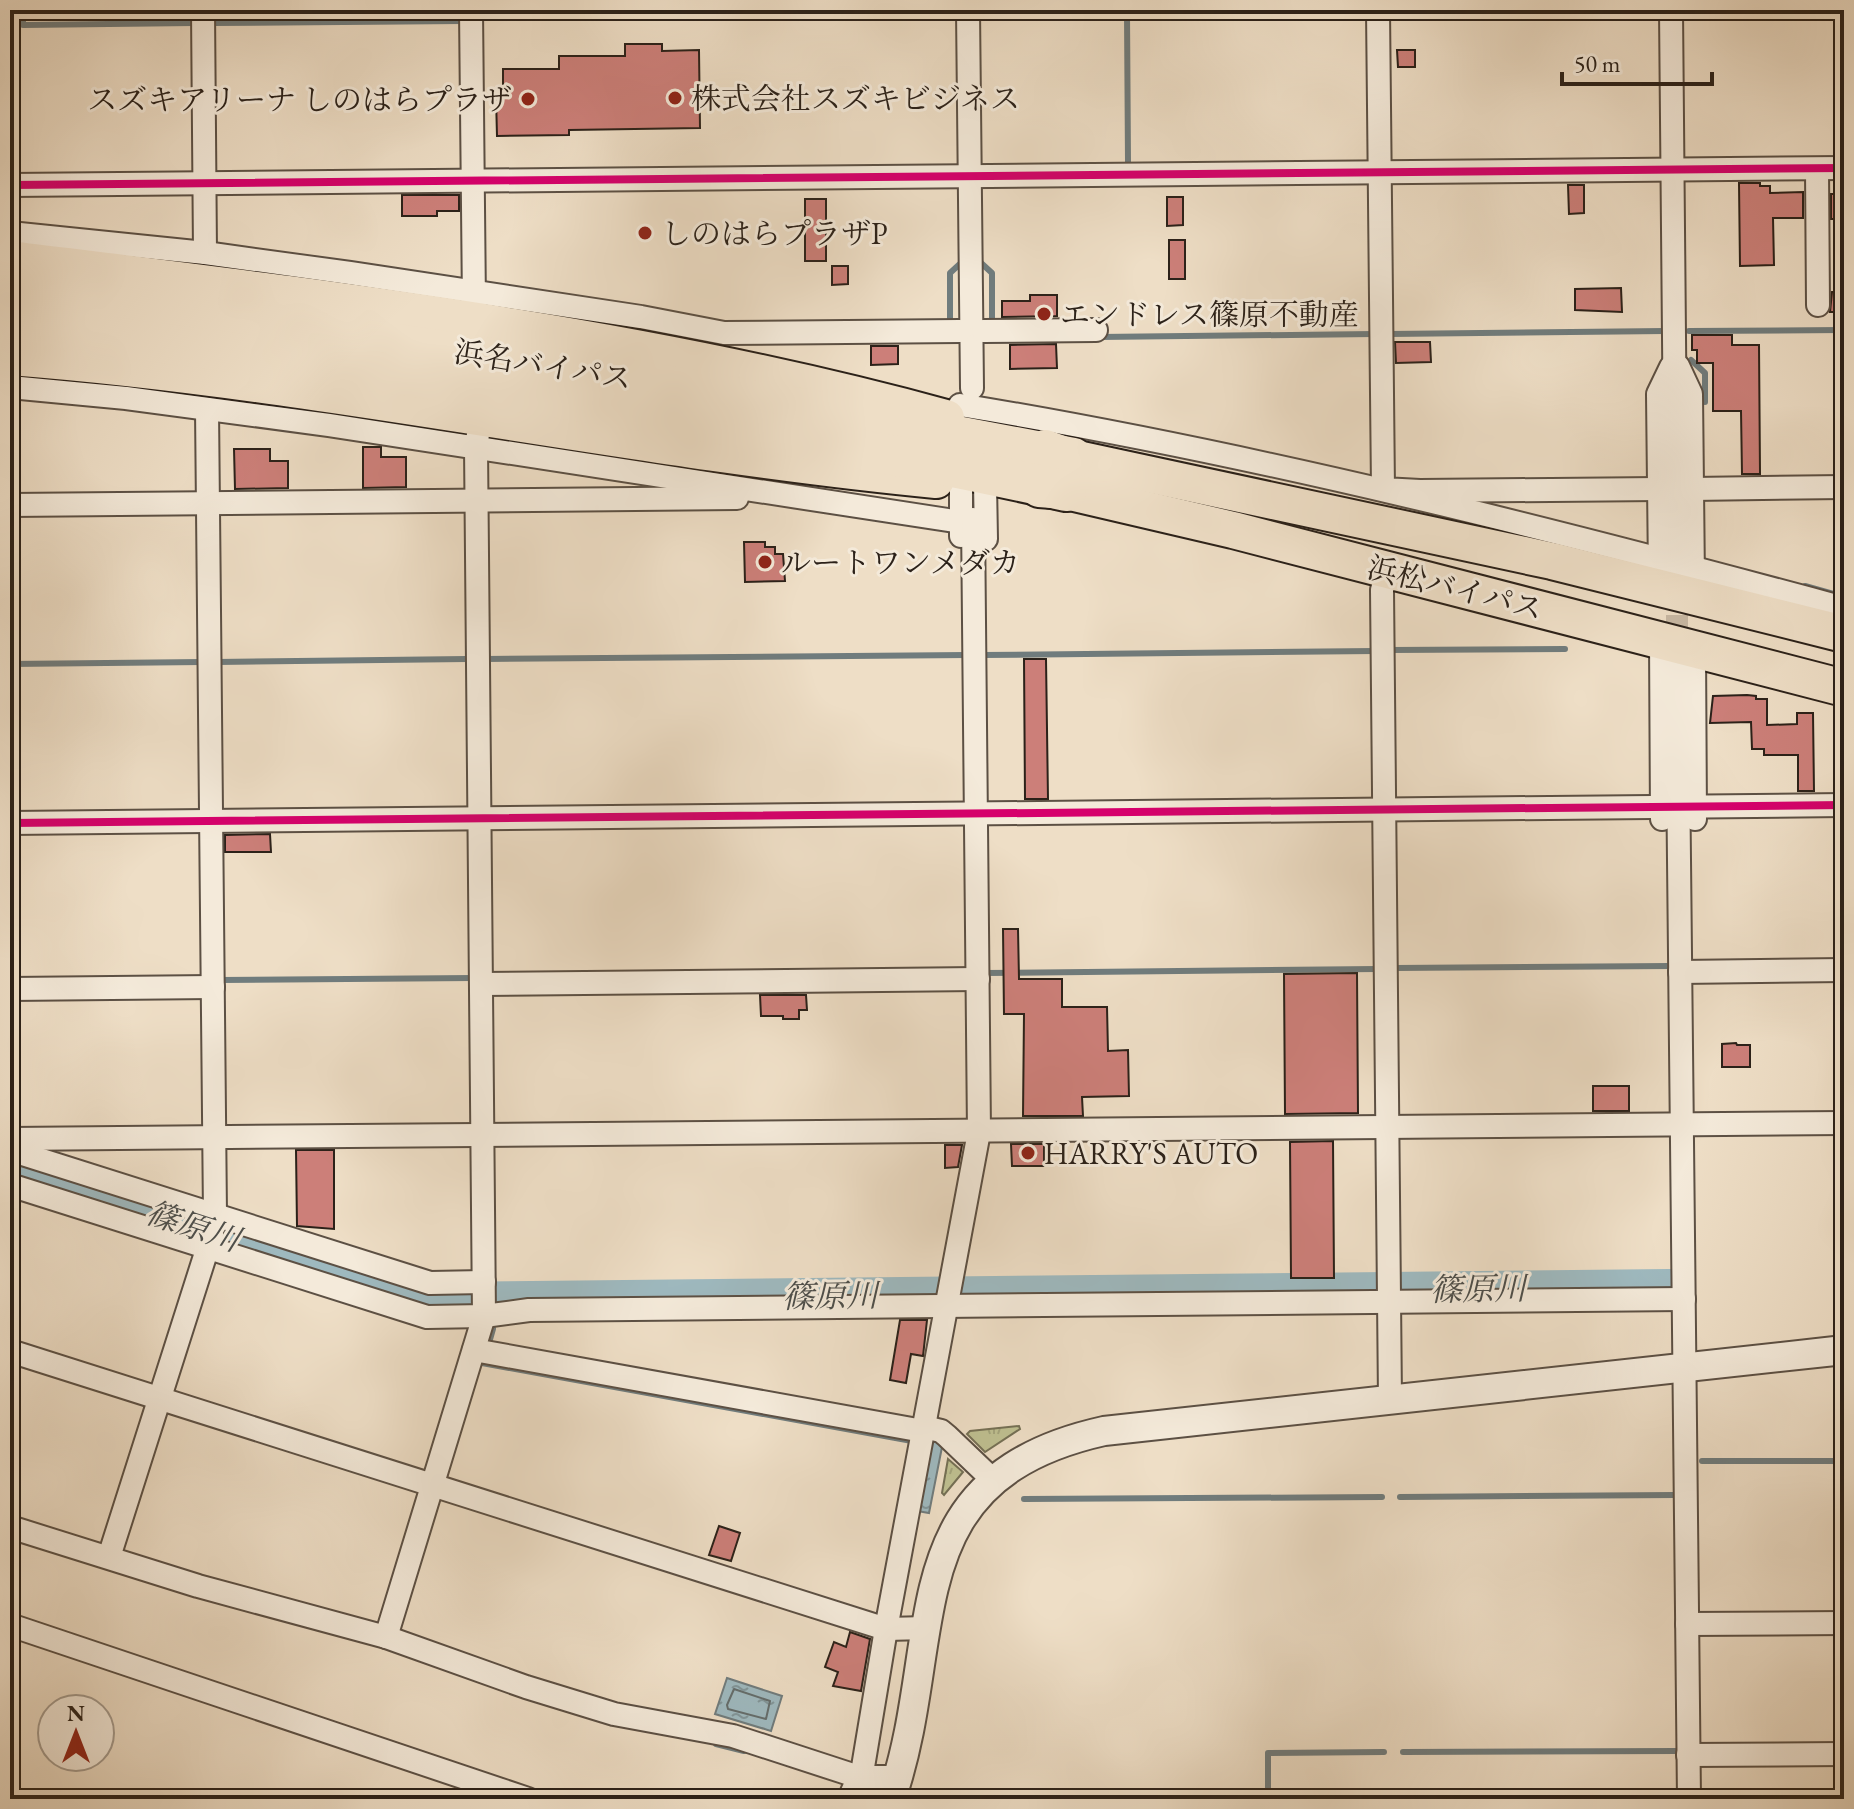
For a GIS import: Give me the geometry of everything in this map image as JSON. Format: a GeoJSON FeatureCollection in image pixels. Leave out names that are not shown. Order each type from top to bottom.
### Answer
{"type":"FeatureCollection","features":[{"type":"Feature","properties":{"kind":"highway"},"geometry":{"type":"LineString","coordinates":[[10,259],[473,306],[845,391],[972,411],[1070,474]]}},
{"type":"Feature","properties":{"kind":"highway","name":"浜名バイパス"},"geometry":{"type":"LineString","coordinates":[[10,292],[356,337],[787,404],[1070,474]]}},
{"type":"Feature","properties":{"kind":"highway","name":"浜名バイパス"},"geometry":{"type":"LineString","coordinates":[[10,324],[337,366],[624,409],[893,455],[1070,474]]}},
{"type":"Feature","properties":{"kind":"highway"},"geometry":{"type":"LineString","coordinates":[[10,357],[185,376],[478,431],[973,483],[1070,474]]}},
{"type":"Feature","properties":{"kind":"highway","name":"浜松バイパス"},"geometry":{"type":"LineString","coordinates":[[1070,474],[1677,654],[1844,688]]}},
{"type":"Feature","properties":{"kind":"highway","name":"浜松バイパス"},"geometry":{"type":"LineString","coordinates":[[1070,474],[1676,573],[1844,634]]}},
{"type":"Feature","properties":{"kind":"street"},"geometry":{"type":"LineString","coordinates":[[203,10],[205,253]]}},
{"type":"Feature","properties":{"kind":"street"},"geometry":{"type":"LineString","coordinates":[[471,10],[473,306]]}},
{"type":"Feature","properties":{"kind":"street"},"geometry":{"type":"LineString","coordinates":[[968,10],[972,411]]}},
{"type":"Feature","properties":{"kind":"street"},"geometry":{"type":"LineString","coordinates":[[1378,10],[1383,489]]}},
{"type":"Feature","properties":{"kind":"street"},"geometry":{"type":"LineString","coordinates":[[1671,10],[1676,573]]}},
{"type":"Feature","properties":{"kind":"street"},"geometry":{"type":"LineString","coordinates":[[10,185],[1844,168]]}},
{"type":"Feature","properties":{"kind":"street"},"geometry":{"type":"LineString","coordinates":[[1817,169],[1818,305]]}},
{"type":"Feature","properties":{"kind":"street"},"geometry":{"type":"LineString","coordinates":[[10,233],[205,253],[473,306],[724,333],[960,331]]}},
{"type":"Feature","properties":{"kind":"street"},"geometry":{"type":"LineString","coordinates":[[971,264],[983,300],[983,331],[972,411]]}},
{"type":"Feature","properties":{"kind":"street"},"geometry":{"type":"LineString","coordinates":[[971,264],[959,300],[960,331],[972,411]]}},
{"type":"Feature","properties":{"kind":"street"},"geometry":{"type":"LineString","coordinates":[[983,331],[1096,330]]}},
{"type":"Feature","properties":{"kind":"street"},"geometry":{"type":"LineString","coordinates":[[1674,358],[1691,394],[1692,489],[1676,573]]}},
{"type":"Feature","properties":{"kind":"street"},"geometry":{"type":"LineString","coordinates":[[1674,358],[1658,394],[1659,489],[1676,573]]}},
{"type":"Feature","properties":{"kind":"street"},"geometry":{"type":"LineString","coordinates":[[10,387],[207,409],[478,431],[739,487],[967,521]]}},
{"type":"Feature","properties":{"kind":"street"},"geometry":{"type":"LineString","coordinates":[[109,1557],[213,1228],[207,409]]}},
{"type":"Feature","properties":{"kind":"street"},"geometry":{"type":"LineString","coordinates":[[972,411],[1060,421],[1383,489],[1676,573],[1844,608]]}},
{"type":"Feature","properties":{"kind":"street"},"geometry":{"type":"LineString","coordinates":[[386,1637],[474,1350],[484,1299],[476,501],[478,431]]}},
{"type":"Feature","properties":{"kind":"street"},"geometry":{"type":"LineString","coordinates":[[849,1799],[863,1767],[979,1132],[974,636],[962,600],[967,521],[973,483]]}},
{"type":"Feature","properties":{"kind":"street"},"geometry":{"type":"LineString","coordinates":[[973,483],[986,600],[974,636]]}},
{"type":"Feature","properties":{"kind":"street"},"geometry":{"type":"LineString","coordinates":[[10,505],[737,498],[739,487]]}},
{"type":"Feature","properties":{"kind":"street"},"geometry":{"type":"LineString","coordinates":[[1692,489],[1844,487]]}},
{"type":"Feature","properties":{"kind":"street"},"geometry":{"type":"LineString","coordinates":[[1383,489],[1659,489]]}},
{"type":"Feature","properties":{"kind":"street"},"geometry":{"type":"LineString","coordinates":[[1387,570],[1382,590],[1390,1399]]}},
{"type":"Feature","properties":{"kind":"street"},"geometry":{"type":"LineString","coordinates":[[1677,654],[1679,807]]}},
{"type":"Feature","properties":{"kind":"street"},"geometry":{"type":"LineString","coordinates":[[1677,654],[1679,807]]}},
{"type":"Feature","properties":{"kind":"street"},"geometry":{"type":"LineString","coordinates":[[10,823],[1844,805]]}},
{"type":"Feature","properties":{"kind":"street"},"geometry":{"type":"LineString","coordinates":[[1679,807],[1695,820],[1679,856],[1689,1799]]}},
{"type":"Feature","properties":{"kind":"street"},"geometry":{"type":"LineString","coordinates":[[1679,807],[1662,821],[1679,856]]}},
{"type":"Feature","properties":{"kind":"street"},"geometry":{"type":"LineString","coordinates":[[1680,972],[1844,970]]}},
{"type":"Feature","properties":{"kind":"street"},"geometry":{"type":"LineString","coordinates":[[481,984],[978,979]]}},
{"type":"Feature","properties":{"kind":"street"},"geometry":{"type":"LineString","coordinates":[[10,989],[213,987]]}},
{"type":"Feature","properties":{"kind":"street"},"geometry":{"type":"LineString","coordinates":[[10,1139],[1844,1123]]}},
{"type":"Feature","properties":{"kind":"street"},"geometry":{"type":"LineString","coordinates":[[10,1150],[213,1228],[427,1317],[484,1299]]}},
{"type":"Feature","properties":{"kind":"street"},"geometry":{"type":"LineString","coordinates":[[10,1185],[213,1228],[529,1310],[948,1298],[1389,1294],[1684,1299]]}},
{"type":"Feature","properties":{"kind":"street"},"geometry":{"type":"LineString","coordinates":[[474,1350],[941,1431],[993,1480]]}},
{"type":"Feature","properties":{"kind":"street"},"geometry":{"type":"LineString","coordinates":[[10,1527],[198,1586],[386,1637],[526,1687],[614,1714],[733,1736],[895,1788],[918,1690],[937,1570],[944,1550],[965,1512],[993,1480],[1020,1460],[1049,1446],[1104,1431],[1844,1350]]}},
{"type":"Feature","properties":{"kind":"street"},"geometry":{"type":"LineString","coordinates":[[10,1351],[886,1629],[927,1628]]}},
{"type":"Feature","properties":{"kind":"street"},"geometry":{"type":"LineString","coordinates":[[1687,1624],[1844,1623]]}},
{"type":"Feature","properties":{"kind":"street"},"geometry":{"type":"LineString","coordinates":[[10,1625],[528,1799]]}},
{"type":"Feature","properties":{"kind":"street"},"geometry":{"type":"LineString","coordinates":[[1688,1755],[1844,1754]]}},
{"type":"Feature","properties":{"kind":"green space"},"geometry":{"type":"Polygon","coordinates":[[[1019,1426],[1020,1429],[985,1452],[967,1434],[970,1431],[1019,1426]]]}},
{"type":"Feature","properties":{"kind":"green space"},"geometry":{"type":"Polygon","coordinates":[[[948,1459],[963,1472],[944,1495],[942,1493],[948,1459]]]}},
{"type":"Feature","properties":{"kind":"water"},"geometry":{"type":"Polygon","coordinates":[[[931,1440],[943,1442],[929,1513],[917,1511],[931,1440]]]}},
{"type":"Feature","properties":{"kind":"water"},"geometry":{"type":"Polygon","coordinates":[[[727,1678],[782,1696],[771,1731],[715,1714],[727,1678]]]}},
{"type":"Feature","properties":{"kind":"building"},"geometry":{"type":"Polygon","coordinates":[[[625,44],[662,44],[662,51],[699,50],[700,128],[569,130],[569,135],[497,136],[496,97],[503,97],[503,69],[559,69],[559,56],[625,56],[625,44]]]}},
{"type":"Feature","properties":{"kind":"building"},"geometry":{"type":"Polygon","coordinates":[[[1397,50],[1415,50],[1415,67],[1398,67],[1397,50]]]}},
{"type":"Feature","properties":{"kind":"building"},"geometry":{"type":"Polygon","coordinates":[[[1739,183],[1770,186],[1770,193],[1803,192],[1803,218],[1773,218],[1774,265],[1740,266],[1739,183]]]}},
{"type":"Feature","properties":{"kind":"building"},"geometry":{"type":"Polygon","coordinates":[[[1568,185],[1584,185],[1584,213],[1569,214],[1568,185]]]}},
{"type":"Feature","properties":{"kind":"building"},"geometry":{"type":"Polygon","coordinates":[[[1831,194],[1844,194],[1844,219],[1831,219],[1831,194]]]}},
{"type":"Feature","properties":{"kind":"building"},"geometry":{"type":"Polygon","coordinates":[[[402,195],[459,195],[459,211],[437,211],[437,216],[402,216],[402,195]]]}},
{"type":"Feature","properties":{"kind":"building"},"geometry":{"type":"Polygon","coordinates":[[[1167,197],[1183,197],[1183,225],[1167,226],[1167,197]]]}},
{"type":"Feature","properties":{"kind":"building"},"geometry":{"type":"Polygon","coordinates":[[[805,199],[826,199],[826,261],[805,261],[805,199]]]}},
{"type":"Feature","properties":{"kind":"building"},"geometry":{"type":"Polygon","coordinates":[[[1169,240],[1185,240],[1185,279],[1169,279],[1169,240]]]}},
{"type":"Feature","properties":{"kind":"building"},"geometry":{"type":"Polygon","coordinates":[[[832,266],[848,266],[848,284],[832,285],[832,266]]]}},
{"type":"Feature","properties":{"kind":"building"},"geometry":{"type":"Polygon","coordinates":[[[1621,288],[1622,312],[1575,310],[1575,289],[1621,288]]]}},
{"type":"Feature","properties":{"kind":"building"},"geometry":{"type":"Polygon","coordinates":[[[1832,292],[1844,292],[1844,312],[1830,312],[1832,292]]]}},
{"type":"Feature","properties":{"kind":"building"},"geometry":{"type":"Polygon","coordinates":[[[1030,295],[1057,295],[1057,316],[1002,317],[1002,301],[1030,301],[1030,295]]]}},
{"type":"Feature","properties":{"kind":"building"},"geometry":{"type":"Polygon","coordinates":[[[1692,335],[1732,335],[1732,345],[1759,345],[1760,474],[1742,474],[1741,411],[1713,411],[1713,363],[1697,363],[1697,350],[1692,350],[1692,335]]]}},
{"type":"Feature","properties":{"kind":"building"},"geometry":{"type":"Polygon","coordinates":[[[1395,342],[1430,342],[1431,362],[1396,363],[1395,342]]]}},
{"type":"Feature","properties":{"kind":"building"},"geometry":{"type":"Polygon","coordinates":[[[1056,344],[1057,368],[1010,369],[1010,345],[1056,344]]]}},
{"type":"Feature","properties":{"kind":"building"},"geometry":{"type":"Polygon","coordinates":[[[871,346],[898,346],[898,364],[871,365],[871,346]]]}},
{"type":"Feature","properties":{"kind":"building"},"geometry":{"type":"Polygon","coordinates":[[[363,447],[381,447],[381,457],[406,457],[406,487],[363,488],[363,447]]]}},
{"type":"Feature","properties":{"kind":"building"},"geometry":{"type":"Polygon","coordinates":[[[234,449],[270,449],[270,461],[288,461],[288,488],[235,489],[234,449]]]}},
{"type":"Feature","properties":{"kind":"building"},"geometry":{"type":"Polygon","coordinates":[[[744,542],[765,542],[765,547],[775,547],[775,554],[783,554],[785,581],[745,582],[744,542]]]}},
{"type":"Feature","properties":{"kind":"building"},"geometry":{"type":"Polygon","coordinates":[[[1024,659],[1046,659],[1048,799],[1025,799],[1024,659]]]}},
{"type":"Feature","properties":{"kind":"building"},"geometry":{"type":"Polygon","coordinates":[[[1747,695],[1767,699],[1767,725],[1797,724],[1797,713],[1813,713],[1814,791],[1798,791],[1798,755],[1764,755],[1764,749],[1752,749],[1751,722],[1710,723],[1713,696],[1747,695]]]}},
{"type":"Feature","properties":{"kind":"building"},"geometry":{"type":"Polygon","coordinates":[[[270,834],[271,852],[225,852],[225,835],[270,834]]]}},
{"type":"Feature","properties":{"kind":"building"},"geometry":{"type":"Polygon","coordinates":[[[1003,929],[1018,929],[1019,979],[1062,979],[1062,1007],[1107,1007],[1108,1051],[1128,1050],[1129,1096],[1082,1097],[1083,1116],[1023,1116],[1024,1014],[1004,1014],[1003,929]]]}},
{"type":"Feature","properties":{"kind":"building"},"geometry":{"type":"Polygon","coordinates":[[[1357,973],[1358,1113],[1285,1114],[1284,974],[1357,973]]]}},
{"type":"Feature","properties":{"kind":"building"},"geometry":{"type":"Polygon","coordinates":[[[760,995],[806,995],[807,1010],[799,1010],[799,1019],[761,1016],[760,995]]]}},
{"type":"Feature","properties":{"kind":"building"},"geometry":{"type":"Polygon","coordinates":[[[1722,1044],[1750,1045],[1750,1067],[1722,1067],[1722,1044]]]}},
{"type":"Feature","properties":{"kind":"building"},"geometry":{"type":"Polygon","coordinates":[[[1593,1086],[1629,1086],[1629,1111],[1593,1111],[1593,1086]]]}},
{"type":"Feature","properties":{"kind":"building"},"geometry":{"type":"Polygon","coordinates":[[[1333,1141],[1334,1278],[1291,1278],[1290,1142],[1333,1141]]]}},
{"type":"Feature","properties":{"kind":"building","name":"HARRY'S AUTO"},"geometry":{"type":"Polygon","coordinates":[[[1011,1144],[1044,1144],[1044,1166],[1012,1166],[1011,1144]]]}},
{"type":"Feature","properties":{"kind":"building"},"geometry":{"type":"Polygon","coordinates":[[[945,1145],[962,1145],[958,1167],[945,1168],[945,1145]]]}},
{"type":"Feature","properties":{"kind":"building"},"geometry":{"type":"Polygon","coordinates":[[[296,1150],[334,1150],[334,1229],[297,1226],[296,1150]]]}},
{"type":"Feature","properties":{"kind":"building"},"geometry":{"type":"Polygon","coordinates":[[[900,1320],[927,1320],[923,1356],[911,1354],[906,1383],[890,1380],[900,1320]]]}},
{"type":"Feature","properties":{"kind":"building"},"geometry":{"type":"Polygon","coordinates":[[[719,1526],[740,1533],[731,1561],[709,1555],[719,1526]]]}},
{"type":"Feature","properties":{"kind":"building"},"geometry":{"type":"Polygon","coordinates":[[[850,1632],[870,1639],[861,1691],[833,1686],[838,1672],[825,1667],[834,1642],[846,1647],[850,1632]]]}},
{"type":"Feature","properties":{"kind":"waterway"},"geometry":{"type":"LineString","coordinates":[[23,10],[23,25],[194,23]]}},
{"type":"Feature","properties":{"kind":"waterway"},"geometry":{"type":"LineString","coordinates":[[1387,12],[1553,10]]}},
{"type":"Feature","properties":{"kind":"waterway"},"geometry":{"type":"LineString","coordinates":[[1128,162],[1127,14],[1369,12]]}},
{"type":"Feature","properties":{"kind":"waterway"},"geometry":{"type":"LineString","coordinates":[[212,23],[462,21]]}},
{"type":"Feature","properties":{"kind":"waterway"},"geometry":{"type":"LineString","coordinates":[[950,322],[950,273],[962,262]]}},
{"type":"Feature","properties":{"kind":"waterway"},"geometry":{"type":"LineString","coordinates":[[980,262],[992,273],[992,325]]}},
{"type":"Feature","properties":{"kind":"waterway"},"geometry":{"type":"LineString","coordinates":[[1689,331],[1844,330]]}},
{"type":"Feature","properties":{"kind":"waterway"},"geometry":{"type":"LineString","coordinates":[[1389,334],[1665,331]]}},
{"type":"Feature","properties":{"kind":"waterway"},"geometry":{"type":"LineString","coordinates":[[1099,337],[1374,334]]}},
{"type":"Feature","properties":{"kind":"waterway"},"geometry":{"type":"LineString","coordinates":[[1691,360],[1705,373],[1705,402]]}},
{"type":"Feature","properties":{"kind":"waterway"},"geometry":{"type":"LineString","coordinates":[[1805,586],[1844,597]]}},
{"type":"Feature","properties":{"kind":"waterway"},"geometry":{"type":"LineString","coordinates":[[1390,650],[1565,649]]}},
{"type":"Feature","properties":{"kind":"waterway"},"geometry":{"type":"LineString","coordinates":[[982,655],[1375,651]]}},
{"type":"Feature","properties":{"kind":"waterway"},"geometry":{"type":"LineString","coordinates":[[485,659],[967,655]]}},
{"type":"Feature","properties":{"kind":"waterway"},"geometry":{"type":"LineString","coordinates":[[217,662],[467,659]]}},
{"type":"Feature","properties":{"kind":"waterway"},"geometry":{"type":"LineString","coordinates":[[10,664],[202,662]]}},
{"type":"Feature","properties":{"kind":"waterway"},"geometry":{"type":"LineString","coordinates":[[1395,968],[1670,966]]}},
{"type":"Feature","properties":{"kind":"waterway"},"geometry":{"type":"LineString","coordinates":[[985,973],[1377,969]]}},
{"type":"Feature","properties":{"kind":"waterway"},"geometry":{"type":"LineString","coordinates":[[220,980],[473,978]]}},
{"type":"Feature","properties":{"kind":"waterway","name":"篠原川"},"geometry":{"type":"LineString","coordinates":[[10,1168],[427,1300],[1670,1287]]}},
{"type":"Feature","properties":{"kind":"waterway"},"geometry":{"type":"LineString","coordinates":[[489,1343],[493,1329]]}},
{"type":"Feature","properties":{"kind":"waterway"},"geometry":{"type":"LineString","coordinates":[[483,1361],[912,1441]]}},
{"type":"Feature","properties":{"kind":"waterway"},"geometry":{"type":"LineString","coordinates":[[1702,1461],[1844,1461]]}},
{"type":"Feature","properties":{"kind":"waterway"},"geometry":{"type":"LineString","coordinates":[[1400,1497],[1675,1495]]}},
{"type":"Feature","properties":{"kind":"waterway"},"geometry":{"type":"LineString","coordinates":[[1024,1499],[1382,1497]]}},
{"type":"Feature","properties":{"kind":"waterway"},"geometry":{"type":"LineString","coordinates":[[716,1744],[744,1751]]}},
{"type":"Feature","properties":{"kind":"waterway"},"geometry":{"type":"LineString","coordinates":[[1403,1752],[1678,1751]]}},
{"type":"Feature","properties":{"kind":"waterway"},"geometry":{"type":"LineString","coordinates":[[1268,1799],[1268,1753],[1384,1752]]}},
{"type":"Feature","properties":{"kind":"waterway"},"geometry":{"type":"LineString","coordinates":[[990,1795],[1008,1798]]}},
{"type":"Feature","properties":{"kind":"tunnel"},"geometry":{"type":"LineString","coordinates":[[973,465],[973,519]]}},
{"type":"Feature","properties":{"kind":"tunnel"},"geometry":{"type":"LineString","coordinates":[[1677,582],[1677,655]]}},
{"type":"Feature","properties":{"kind":"cycle path"},"geometry":{"type":"LineString","coordinates":[[10,185],[1844,168]]}},
{"type":"Feature","properties":{"kind":"cycle path"},"geometry":{"type":"LineString","coordinates":[[10,823],[1844,805]]}},
{"type":"Feature","properties":{"kind":"place","name":"株式会社スズキビジネス"},"geometry":{"type":"Point","coordinates":[675,98]}},
{"type":"Feature","properties":{"kind":"place","name":"スズキアリーナ しのはらプラザ"},"geometry":{"type":"Point","coordinates":[528,99]}},
{"type":"Feature","properties":{"kind":"place","name":"しのはらプラザP"},"geometry":{"type":"Point","coordinates":[645,233]}},
{"type":"Feature","properties":{"kind":"place","name":"エンドレス篠原不動産"},"geometry":{"type":"Point","coordinates":[1044,314]}},
{"type":"Feature","properties":{"kind":"place","name":"ルートワンメダカ"},"geometry":{"type":"Point","coordinates":[765,562]}},
{"type":"Feature","properties":{"kind":"place","name":"HARRY'S AUTO"},"geometry":{"type":"Point","coordinates":[1028,1153]}}]}
